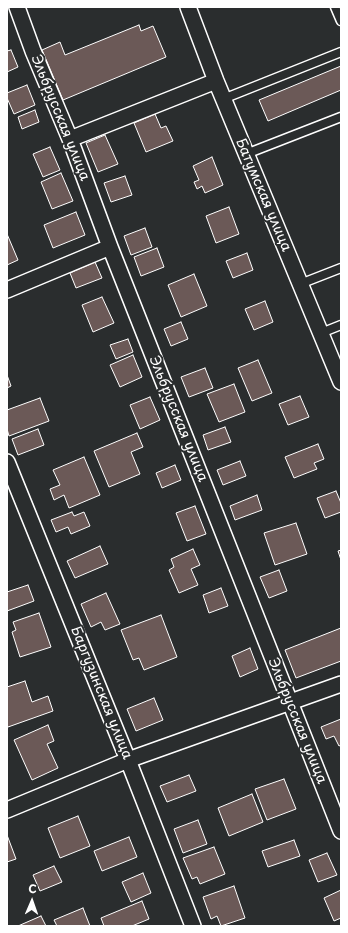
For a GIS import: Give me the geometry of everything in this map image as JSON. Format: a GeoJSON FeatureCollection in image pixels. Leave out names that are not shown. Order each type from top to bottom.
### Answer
{"type":"FeatureCollection","features":[{"type":"Feature","properties":{"kind":"street","name":"Эльбрусская улица"},"geometry":{"type":"LineString","coordinates":[[17,7],[70,139],[110,248],[341,831]]}},
{"type":"Feature","properties":{"kind":"street","name":"Батумская улица"},"geometry":{"type":"LineString","coordinates":[[188,7],[223,99],[341,382]]}},
{"type":"Feature","properties":{"kind":"street"},"geometry":{"type":"LineString","coordinates":[[70,139],[216,81]]}},
{"type":"Feature","properties":{"kind":"street"},"geometry":{"type":"LineString","coordinates":[[7,290],[110,248]]}},
{"type":"Feature","properties":{"kind":"street","name":"Баргузинская улица"},"geometry":{"type":"LineString","coordinates":[[7,462],[128,760],[193,926]]}},
{"type":"Feature","properties":{"kind":"street"},"geometry":{"type":"LineString","coordinates":[[7,810],[128,760],[341,684]]}},
{"type":"Feature","properties":{"kind":"lane"},"geometry":{"type":"LineString","coordinates":[[335,7],[341,22]]}},
{"type":"Feature","properties":{"kind":"lane"},"geometry":{"type":"LineString","coordinates":[[223,99],[341,52]]}},
{"type":"Feature","properties":{"kind":"lane"},"geometry":{"type":"LineString","coordinates":[[246,154],[341,117]]}},
{"type":"Feature","properties":{"kind":"lane"},"geometry":{"type":"LineString","coordinates":[[300,284],[341,268]]}},
{"type":"Feature","properties":{"kind":"lane"},"geometry":{"type":"LineString","coordinates":[[321,333],[341,325]]}},
{"type":"Feature","properties":{"kind":"building"},"geometry":{"type":"Polygon","coordinates":[[[139,25],[141,31],[153,26],[166,57],[63,100],[42,50],[60,42],[65,55],[139,25]]]}},
{"type":"Feature","properties":{"kind":"building"},"geometry":{"type":"Polygon","coordinates":[[[11,50],[18,67],[7,72],[7,51],[11,50]]]}},
{"type":"Feature","properties":{"kind":"building"},"geometry":{"type":"Polygon","coordinates":[[[341,66],[341,90],[268,121],[259,100],[341,66]]]}},
{"type":"Feature","properties":{"kind":"building"},"geometry":{"type":"Polygon","coordinates":[[[27,85],[35,105],[14,114],[7,98],[7,93],[27,85]]]}},
{"type":"Feature","properties":{"kind":"building"},"geometry":{"type":"Polygon","coordinates":[[[35,110],[39,122],[22,129],[18,117],[35,110]]]}},
{"type":"Feature","properties":{"kind":"building"},"geometry":{"type":"Polygon","coordinates":[[[155,114],[161,128],[166,126],[173,141],[146,152],[134,123],[155,114]]]}},
{"type":"Feature","properties":{"kind":"building"},"geometry":{"type":"Polygon","coordinates":[[[105,135],[118,164],[98,172],[86,143],[105,135]]]}},
{"type":"Feature","properties":{"kind":"building"},"geometry":{"type":"Polygon","coordinates":[[[50,147],[60,170],[43,177],[33,154],[50,147]]]}},
{"type":"Feature","properties":{"kind":"building"},"geometry":{"type":"Polygon","coordinates":[[[212,157],[223,185],[205,193],[202,186],[197,189],[194,182],[199,180],[193,166],[212,157]]]}},
{"type":"Feature","properties":{"kind":"building"},"geometry":{"type":"Polygon","coordinates":[[[61,173],[73,201],[52,209],[41,182],[61,173]]]}},
{"type":"Feature","properties":{"kind":"building"},"geometry":{"type":"Polygon","coordinates":[[[125,176],[132,195],[111,202],[104,183],[125,176]]]}},
{"type":"Feature","properties":{"kind":"building"},"geometry":{"type":"Polygon","coordinates":[[[229,207],[239,234],[216,243],[206,216],[229,207]]]}},
{"type":"Feature","properties":{"kind":"building"},"geometry":{"type":"Polygon","coordinates":[[[76,212],[85,235],[53,248],[44,225],[76,212]]]}},
{"type":"Feature","properties":{"kind":"building"},"geometry":{"type":"Polygon","coordinates":[[[145,228],[152,247],[131,255],[124,236],[145,228]]]}},
{"type":"Feature","properties":{"kind":"building"},"geometry":{"type":"Polygon","coordinates":[[[7,234],[18,260],[7,265],[7,234]]]}},
{"type":"Feature","properties":{"kind":"building"},"geometry":{"type":"Polygon","coordinates":[[[157,248],[164,267],[141,276],[134,257],[157,248]]]}},
{"type":"Feature","properties":{"kind":"building"},"geometry":{"type":"Polygon","coordinates":[[[247,253],[253,270],[233,278],[226,261],[247,253]]]}},
{"type":"Feature","properties":{"kind":"building"},"geometry":{"type":"Polygon","coordinates":[[[95,262],[102,278],[76,288],[70,273],[95,262]]]}},
{"type":"Feature","properties":{"kind":"building"},"geometry":{"type":"Polygon","coordinates":[[[194,274],[207,306],[181,317],[168,285],[194,274]]]}},
{"type":"Feature","properties":{"kind":"building"},"geometry":{"type":"Polygon","coordinates":[[[102,297],[114,323],[93,332],[82,305],[102,297]]]}},
{"type":"Feature","properties":{"kind":"building"},"geometry":{"type":"Polygon","coordinates":[[[265,301],[273,322],[254,330],[245,309],[265,301]]]}},
{"type":"Feature","properties":{"kind":"building"},"geometry":{"type":"Polygon","coordinates":[[[181,322],[188,339],[171,346],[164,329],[181,322]]]}},
{"type":"Feature","properties":{"kind":"building"},"geometry":{"type":"Polygon","coordinates":[[[128,339],[133,352],[116,359],[110,345],[128,339]]]}},
{"type":"Feature","properties":{"kind":"building"},"geometry":{"type":"Polygon","coordinates":[[[133,355],[142,377],[120,387],[110,365],[133,355]]]}},
{"type":"Feature","properties":{"kind":"building"},"geometry":{"type":"Polygon","coordinates":[[[258,360],[272,393],[252,401],[238,368],[258,360]]]}},
{"type":"Feature","properties":{"kind":"building"},"geometry":{"type":"Polygon","coordinates":[[[205,368],[213,388],[189,397],[181,377],[205,368]]]}},
{"type":"Feature","properties":{"kind":"building"},"geometry":{"type":"Polygon","coordinates":[[[7,375],[11,386],[7,388],[7,375]]]}},
{"type":"Feature","properties":{"kind":"building"},"geometry":{"type":"Polygon","coordinates":[[[234,384],[245,412],[219,422],[207,394],[234,384]]]}},
{"type":"Feature","properties":{"kind":"building"},"geometry":{"type":"Polygon","coordinates":[[[300,396],[309,417],[288,425],[279,404],[300,396]]]}},
{"type":"Feature","properties":{"kind":"building"},"geometry":{"type":"Polygon","coordinates":[[[150,397],[160,420],[140,429],[130,405],[150,397]]]}},
{"type":"Feature","properties":{"kind":"building"},"geometry":{"type":"Polygon","coordinates":[[[40,398],[49,421],[9,436],[7,429],[7,410],[40,398]]]}},
{"type":"Feature","properties":{"kind":"building"},"geometry":{"type":"Polygon","coordinates":[[[225,427],[231,442],[208,450],[203,435],[225,427]]]}},
{"type":"Feature","properties":{"kind":"building"},"geometry":{"type":"Polygon","coordinates":[[[38,429],[44,445],[18,455],[12,439],[38,429]]]}},
{"type":"Feature","properties":{"kind":"building"},"geometry":{"type":"Polygon","coordinates":[[[137,433],[143,447],[131,452],[140,474],[109,487],[94,451],[137,433]]]}},
{"type":"Feature","properties":{"kind":"building"},"geometry":{"type":"Polygon","coordinates":[[[318,444],[324,459],[314,463],[317,469],[294,478],[285,457],[318,444]]]}},
{"type":"Feature","properties":{"kind":"building"},"geometry":{"type":"Polygon","coordinates":[[[84,457],[100,495],[69,508],[64,495],[54,500],[50,489],[60,485],[53,470],[84,457]]]}},
{"type":"Feature","properties":{"kind":"building"},"geometry":{"type":"Polygon","coordinates":[[[240,461],[246,476],[223,485],[217,470],[240,461]]]}},
{"type":"Feature","properties":{"kind":"building"},"geometry":{"type":"Polygon","coordinates":[[[175,465],[181,480],[162,488],[156,473],[175,465]]]}},
{"type":"Feature","properties":{"kind":"building"},"geometry":{"type":"Polygon","coordinates":[[[336,491],[341,503],[341,512],[325,518],[317,498],[336,491]]]}},
{"type":"Feature","properties":{"kind":"building"},"geometry":{"type":"Polygon","coordinates":[[[257,495],[262,510],[235,520],[230,506],[257,495]]]}},
{"type":"Feature","properties":{"kind":"building"},"geometry":{"type":"Polygon","coordinates":[[[195,506],[206,534],[187,541],[176,513],[195,506]]]}},
{"type":"Feature","properties":{"kind":"building"},"geometry":{"type":"Polygon","coordinates":[[[72,512],[74,516],[84,512],[90,526],[71,534],[68,527],[56,532],[51,520],[72,512]]]}},
{"type":"Feature","properties":{"kind":"building"},"geometry":{"type":"Polygon","coordinates":[[[296,523],[307,554],[275,565],[264,533],[296,523]]]}},
{"type":"Feature","properties":{"kind":"building"},"geometry":{"type":"Polygon","coordinates":[[[100,546],[108,564],[75,578],[67,561],[100,546]]]}},
{"type":"Feature","properties":{"kind":"building"},"geometry":{"type":"Polygon","coordinates":[[[193,549],[200,565],[191,569],[198,585],[179,593],[169,570],[174,567],[171,559],[193,549]]]}},
{"type":"Feature","properties":{"kind":"building"},"geometry":{"type":"Polygon","coordinates":[[[341,550],[341,560],[338,551],[341,550]]]}},
{"type":"Feature","properties":{"kind":"building"},"geometry":{"type":"Polygon","coordinates":[[[279,570],[287,591],[269,598],[260,577],[279,570]]]}},
{"type":"Feature","properties":{"kind":"building"},"geometry":{"type":"Polygon","coordinates":[[[28,585],[34,601],[7,611],[7,592],[28,585]]]}},
{"type":"Feature","properties":{"kind":"building"},"geometry":{"type":"Polygon","coordinates":[[[221,588],[228,606],[209,613],[203,595],[221,588]]]}},
{"type":"Feature","properties":{"kind":"building"},"geometry":{"type":"Polygon","coordinates":[[[106,593],[120,624],[105,630],[101,622],[91,627],[81,604],[106,593]]]}},
{"type":"Feature","properties":{"kind":"building"},"geometry":{"type":"Polygon","coordinates":[[[39,613],[51,647],[20,657],[12,632],[16,630],[13,622],[39,613]]]}},
{"type":"Feature","properties":{"kind":"building"},"geometry":{"type":"Polygon","coordinates":[[[161,615],[177,657],[144,670],[139,658],[133,660],[121,630],[161,615]]]}},
{"type":"Feature","properties":{"kind":"building"},"geometry":{"type":"Polygon","coordinates":[[[341,628],[341,661],[296,678],[285,650],[341,628]]]}},
{"type":"Feature","properties":{"kind":"building"},"geometry":{"type":"Polygon","coordinates":[[[250,648],[258,669],[240,677],[232,656],[250,648]]]}},
{"type":"Feature","properties":{"kind":"building"},"geometry":{"type":"Polygon","coordinates":[[[25,681],[32,702],[48,696],[53,711],[8,727],[7,687],[25,681]]]}},
{"type":"Feature","properties":{"kind":"building"},"geometry":{"type":"Polygon","coordinates":[[[154,698],[163,720],[136,731],[127,709],[154,698]]]}},
{"type":"Feature","properties":{"kind":"building"},"geometry":{"type":"Polygon","coordinates":[[[341,719],[341,745],[339,746],[334,736],[326,739],[321,727],[341,719]]]}},
{"type":"Feature","properties":{"kind":"building"},"geometry":{"type":"Polygon","coordinates":[[[48,725],[54,741],[47,744],[58,768],[32,780],[14,740],[48,725]]]}},
{"type":"Feature","properties":{"kind":"building"},"geometry":{"type":"Polygon","coordinates":[[[189,775],[196,791],[167,802],[160,786],[189,775]]]}},
{"type":"Feature","properties":{"kind":"building"},"geometry":{"type":"Polygon","coordinates":[[[284,779],[296,809],[267,820],[255,789],[284,779]]]}},
{"type":"Feature","properties":{"kind":"building"},"geometry":{"type":"Polygon","coordinates":[[[252,794],[263,822],[229,836],[218,808],[252,794]]]}},
{"type":"Feature","properties":{"kind":"building"},"geometry":{"type":"Polygon","coordinates":[[[78,816],[90,846],[60,858],[48,828],[78,816]]]}},
{"type":"Feature","properties":{"kind":"building"},"geometry":{"type":"Polygon","coordinates":[[[198,820],[207,844],[183,853],[174,829],[198,820]]]}},
{"type":"Feature","properties":{"kind":"building"},"geometry":{"type":"Polygon","coordinates":[[[7,835],[16,859],[7,862],[7,835]]]}},
{"type":"Feature","properties":{"kind":"building"},"geometry":{"type":"Polygon","coordinates":[[[129,837],[137,857],[102,871],[94,851],[129,837]]]}},
{"type":"Feature","properties":{"kind":"building"},"geometry":{"type":"Polygon","coordinates":[[[294,840],[300,856],[268,867],[262,851],[294,840]]]}},
{"type":"Feature","properties":{"kind":"building"},"geometry":{"type":"Polygon","coordinates":[[[214,847],[225,874],[200,884],[197,877],[192,879],[183,858],[214,847]]]}},
{"type":"Feature","properties":{"kind":"building"},"geometry":{"type":"Polygon","coordinates":[[[327,853],[337,875],[318,882],[309,860],[327,853]]]}},
{"type":"Feature","properties":{"kind":"building"},"geometry":{"type":"Polygon","coordinates":[[[54,866],[62,882],[40,891],[33,875],[54,866]]]}},
{"type":"Feature","properties":{"kind":"building"},"geometry":{"type":"Polygon","coordinates":[[[143,873],[151,893],[131,902],[122,882],[143,873]]]}},
{"type":"Feature","properties":{"kind":"building"},"geometry":{"type":"Polygon","coordinates":[[[234,886],[245,918],[221,926],[217,916],[211,919],[203,897],[234,886]]]}},
{"type":"Feature","properties":{"kind":"building"},"geometry":{"type":"Polygon","coordinates":[[[341,890],[341,918],[334,921],[324,898],[341,890]]]}},
{"type":"Feature","properties":{"kind":"building"},"geometry":{"type":"Polygon","coordinates":[[[142,901],[149,919],[132,926],[104,926],[101,918],[142,901]]]}},
{"type":"Feature","properties":{"kind":"building"},"geometry":{"type":"Polygon","coordinates":[[[83,908],[90,926],[57,926],[54,920],[83,908]]]}},
{"type":"Feature","properties":{"kind":"building"},"geometry":{"type":"Polygon","coordinates":[[[41,916],[46,926],[18,926],[41,916]]]}}]}
